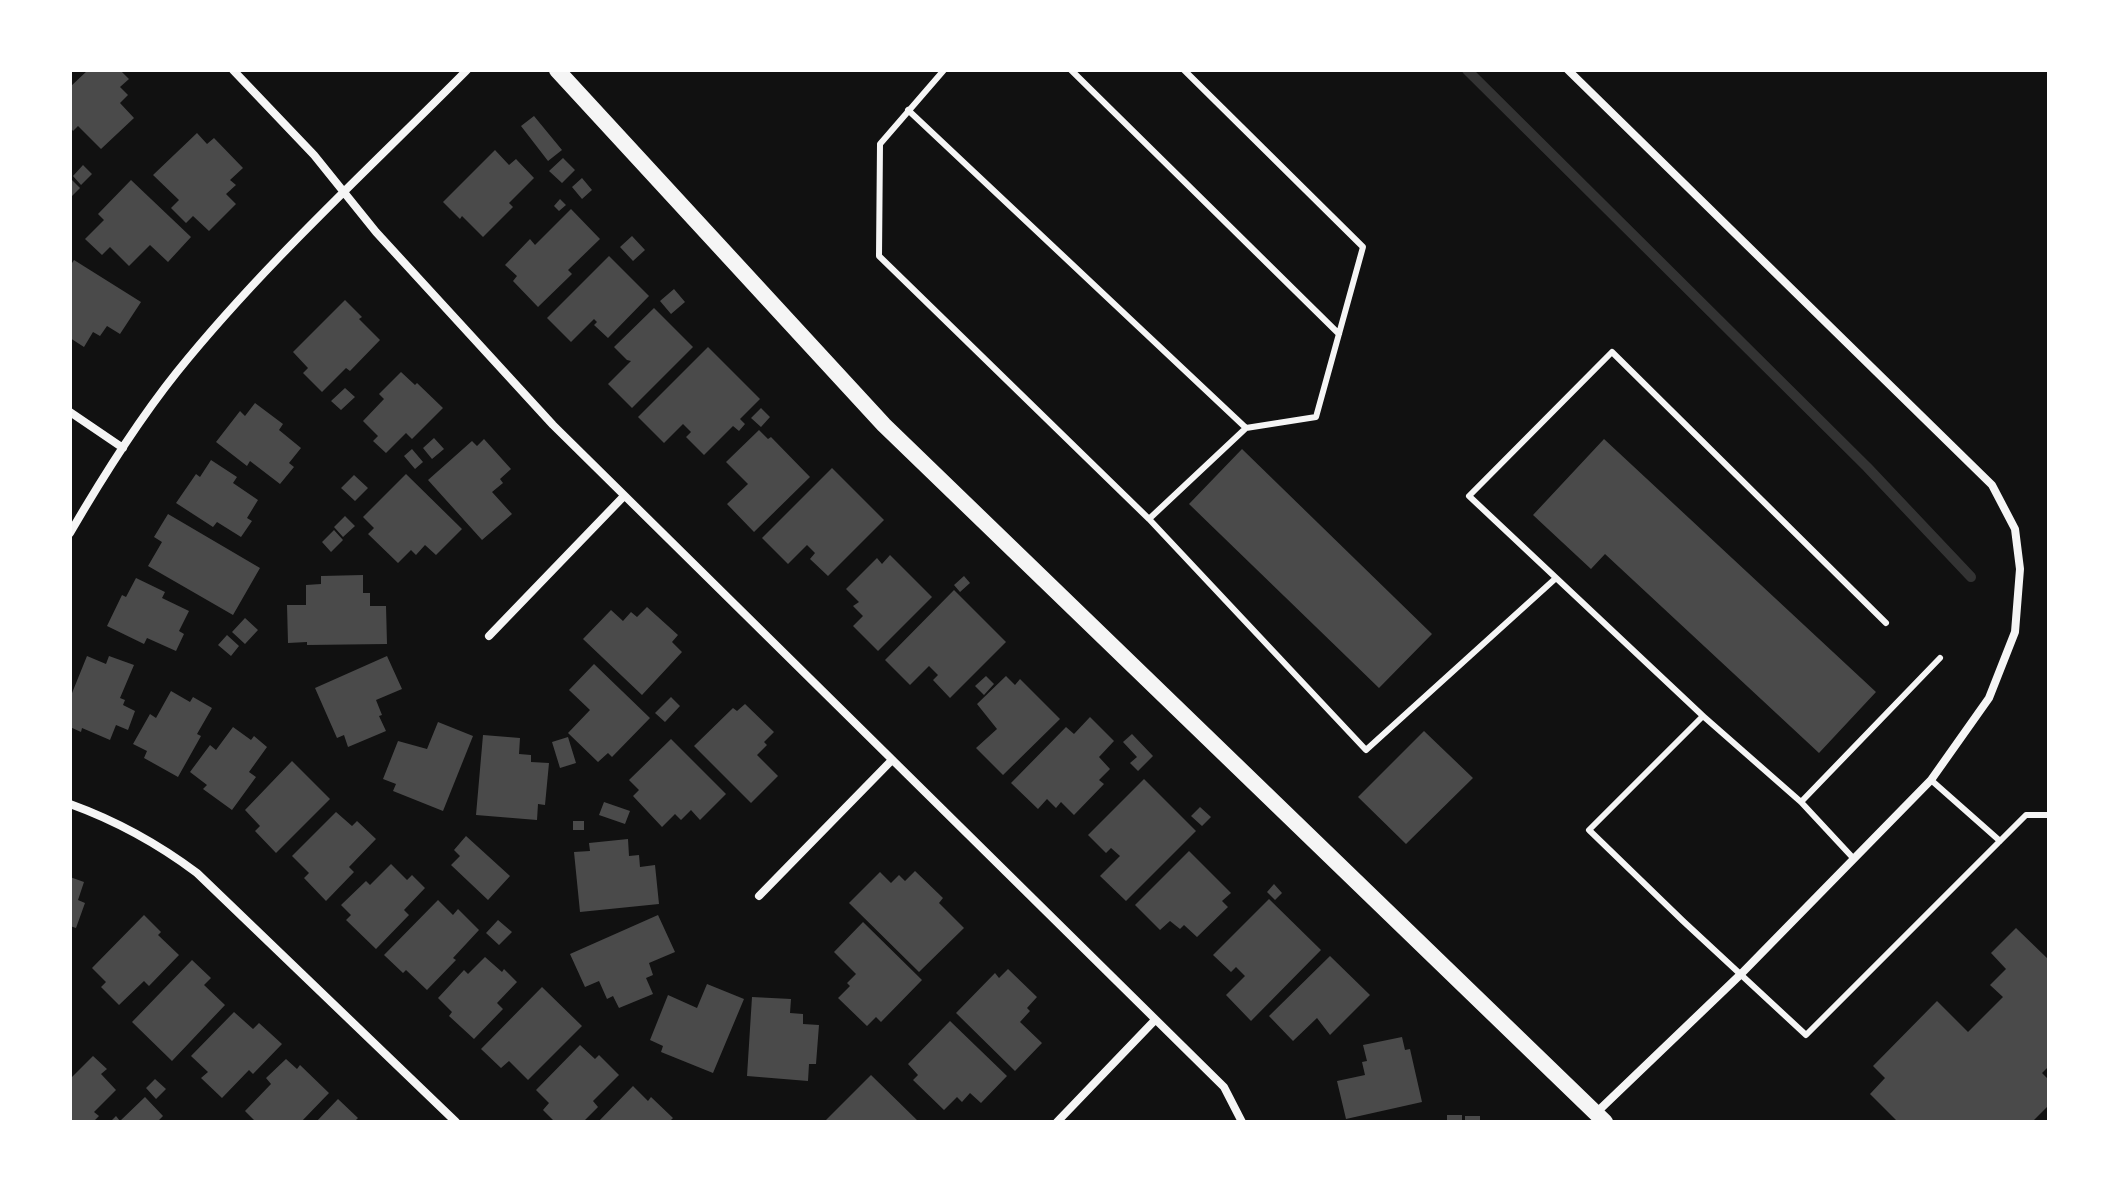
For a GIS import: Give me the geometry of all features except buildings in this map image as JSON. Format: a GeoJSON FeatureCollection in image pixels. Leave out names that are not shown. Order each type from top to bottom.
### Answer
{"type":"FeatureCollection","features":[{"type":"Feature","properties":{"kind":"main road"},"geometry":{"type":"LineString","coordinates":[[557,70],[884,425],[1601,1117]]}},
{"type":"Feature","properties":{"kind":"street"},"geometry":{"type":"LineString","coordinates":[[233,70],[314,155],[344,194],[515,384],[891,761],[1224,1087],[1242,1122]]}},
{"type":"Feature","properties":{"kind":"street"},"geometry":{"type":"LineString","coordinates":[[70,533],[123,448],[214,328],[252,285],[467,70]]}},
{"type":"Feature","properties":{"kind":"street"},"geometry":{"type":"LineString","coordinates":[[1568,70],[1992,485],[2015,529],[2020,569],[2015,632],[1989,698],[1931,780],[1601,1117]]}},
{"type":"Feature","properties":{"kind":"street"},"geometry":{"type":"LineString","coordinates":[[70,412],[123,448]]}},
{"type":"Feature","properties":{"kind":"street"},"geometry":{"type":"LineString","coordinates":[[489,636],[624,496]]}},
{"type":"Feature","properties":{"kind":"street"},"geometry":{"type":"LineString","coordinates":[[759,896],[891,761]]}},
{"type":"Feature","properties":{"kind":"street"},"geometry":{"type":"LineString","coordinates":[[70,804],[128,828],[163,847],[197,873],[456,1122]]}},
{"type":"Feature","properties":{"kind":"street"},"geometry":{"type":"LineString","coordinates":[[1057,1122],[1155,1020]]}},
{"type":"Feature","properties":{"kind":"lane"},"geometry":{"type":"LineString","coordinates":[[944,70],[880,144],[879,256],[1149,519],[1366,750],[1556,578]]}},
{"type":"Feature","properties":{"kind":"lane"},"geometry":{"type":"LineString","coordinates":[[1071,70],[1339,334]]}},
{"type":"Feature","properties":{"kind":"lane"},"geometry":{"type":"LineString","coordinates":[[1149,519],[1246,428],[1316,417],[1363,247],[1184,70]]}},
{"type":"Feature","properties":{"kind":"lane"},"geometry":{"type":"LineString","coordinates":[[908,110],[1246,428]]}},
{"type":"Feature","properties":{"kind":"lane"},"geometry":{"type":"LineString","coordinates":[[1854,859],[1801,802],[1703,716],[1469,496],[1612,352],[1886,623]]}},
{"type":"Feature","properties":{"kind":"lane"},"geometry":{"type":"LineString","coordinates":[[1801,802],[1940,658]]}},
{"type":"Feature","properties":{"kind":"lane"},"geometry":{"type":"LineString","coordinates":[[1703,716],[1589,830],[1806,1035],[2026,815],[2049,815]]}},
{"type":"Feature","properties":{"kind":"lane"},"geometry":{"type":"LineString","coordinates":[[1931,780],[2000,841]]}},
{"type":"Feature","properties":{"kind":"waterway"},"geometry":{"type":"LineString","coordinates":[[1467,70],[1867,467],[1971,577]]}}]}
